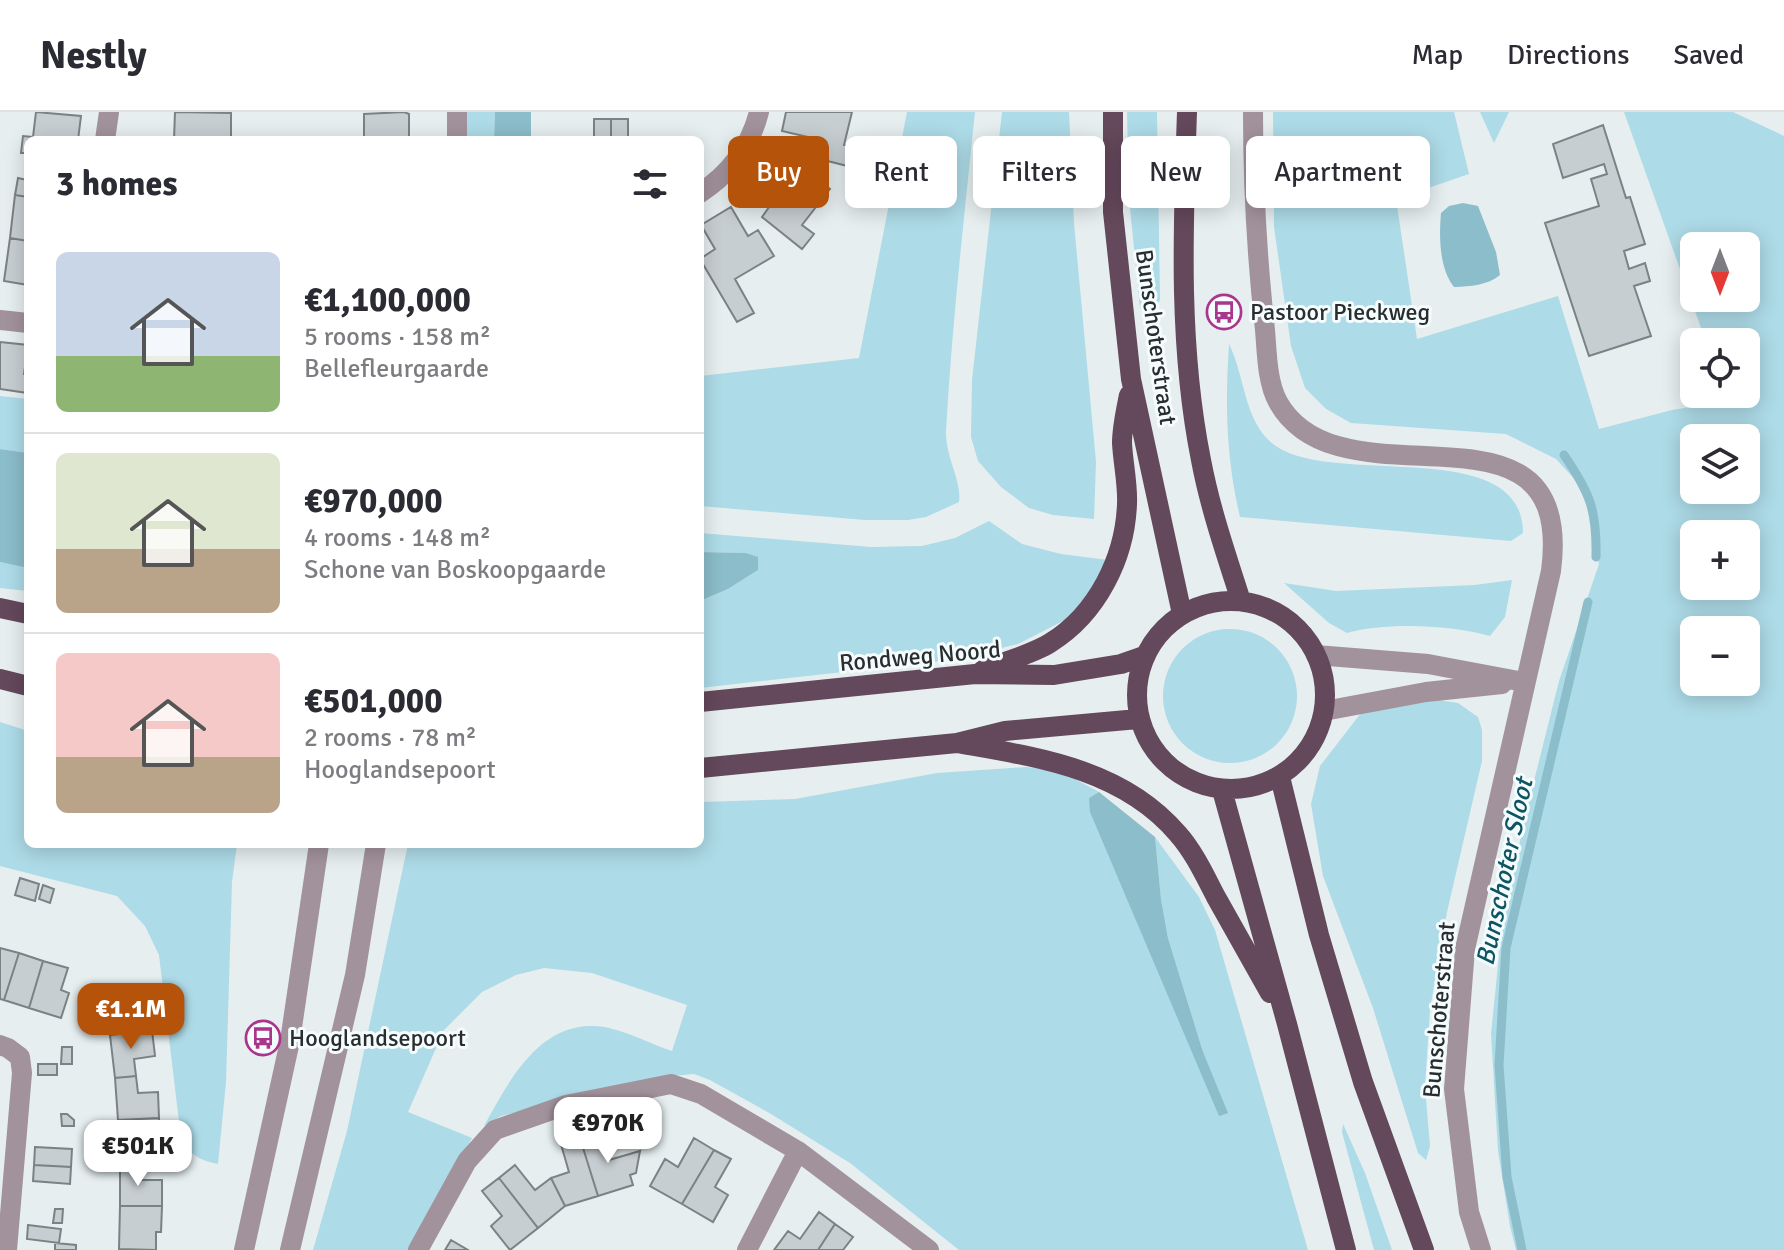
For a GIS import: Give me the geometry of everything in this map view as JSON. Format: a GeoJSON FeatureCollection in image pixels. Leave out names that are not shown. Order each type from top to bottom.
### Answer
{"type":"FeatureCollection","features":[{"type":"Feature","properties":{"kind":"main road","name":"Bunschoterstraat"},"geometry":{"type":"LineString","coordinates":[[1113,112],[1113,212],[1131,379],[1182,614]]}},
{"type":"Feature","properties":{"kind":"main road","name":"Bunschoterstraat"},"geometry":{"type":"LineString","coordinates":[[1187,112],[1184,312],[1193,411],[1213,510],[1241,601]]}},
{"type":"Feature","properties":{"kind":"main road"},"geometry":{"type":"LineString","coordinates":[[975,674],[1048,645],[1093,604],[1107,581],[1124,529],[1127,503],[1122,440],[1131,379]]}},
{"type":"Feature","properties":{"kind":"main road"},"geometry":{"type":"LineString","coordinates":[[1241,601],[1260,605],[1288,620],[1304,635],[1316,655],[1324,679],[1324,711],[1321,725],[1309,748],[1292,768],[1280,777],[1247,789],[1222,790],[1192,782],[1171,769],[1150,746],[1138,719],[1136,688],[1144,656],[1159,633],[1182,614],[1206,604],[1241,601]]}},
{"type":"Feature","properties":{"kind":"main road"},"geometry":{"type":"LineString","coordinates":[[0,608],[24,613]]}},
{"type":"Feature","properties":{"kind":"main road","name":"Rondweg Noord"},"geometry":{"type":"LineString","coordinates":[[704,702],[975,674],[1054,675],[1121,664],[1144,656]]}},
{"type":"Feature","properties":{"kind":"main road"},"geometry":{"type":"LineString","coordinates":[[0,679],[24,685]]}},
{"type":"Feature","properties":{"kind":"main road"},"geometry":{"type":"LineString","coordinates":[[704,768],[957,743],[1005,731],[1138,719]]}},
{"type":"Feature","properties":{"kind":"main road"},"geometry":{"type":"LineString","coordinates":[[957,743],[1049,760],[1089,773],[1148,807],[1178,834],[1197,862],[1287,1024]]}},
{"type":"Feature","properties":{"kind":"main road"},"geometry":{"type":"LineString","coordinates":[[1280,777],[1319,935],[1363,1082],[1424,1250]]}},
{"type":"Feature","properties":{"kind":"main road"},"geometry":{"type":"LineString","coordinates":[[1222,790],[1346,1250]]}},
{"type":"Feature","properties":{"kind":"street"},"geometry":{"type":"LineString","coordinates":[[106,136],[109,112]]}},
{"type":"Feature","properties":{"kind":"street"},"geometry":{"type":"LineString","coordinates":[[457,112],[457,136]]}},
{"type":"Feature","properties":{"kind":"street"},"geometry":{"type":"LineString","coordinates":[[704,190],[735,165],[754,133],[759,112]]}},
{"type":"Feature","properties":{"kind":"street","name":"Bunschoterstraat"},"geometry":{"type":"LineString","coordinates":[[1253,112],[1260,287],[1271,381],[1277,401],[1298,427],[1337,448],[1489,461],[1510,467],[1540,494],[1550,515],[1553,556],[1465,949],[1454,1089],[1469,1212],[1481,1250]]}},
{"type":"Feature","properties":{"kind":"street"},"geometry":{"type":"LineString","coordinates":[[0,320],[24,323]]}},
{"type":"Feature","properties":{"kind":"street"},"geometry":{"type":"LineString","coordinates":[[1316,655],[1428,664],[1524,682]]}},
{"type":"Feature","properties":{"kind":"street"},"geometry":{"type":"LineString","coordinates":[[1324,711],[1426,692],[1524,682]]}},
{"type":"Feature","properties":{"kind":"street"},"geometry":{"type":"LineString","coordinates":[[244,1250],[290,1041],[318,848]]}},
{"type":"Feature","properties":{"kind":"street"},"geometry":{"type":"LineString","coordinates":[[290,1250],[352,990],[375,848]]}},
{"type":"Feature","properties":{"kind":"street"},"geometry":{"type":"LineString","coordinates":[[0,1045],[20,1057],[22,1073],[7,1250]]}},
{"type":"Feature","properties":{"kind":"street"},"geometry":{"type":"LineString","coordinates":[[418,1250],[467,1161],[495,1130],[566,1105],[671,1084],[701,1094],[798,1151],[929,1250]]}},
{"type":"Feature","properties":{"kind":"street"},"geometry":{"type":"LineString","coordinates":[[747,1250],[798,1151]]}},
{"type":"Feature","properties":{"kind":"shaded area"},"geometry":{"type":"Polygon","coordinates":[[[467,112],[495,112],[494,136],[467,136],[467,112]]]}},
{"type":"Feature","properties":{"kind":"shaded area"},"geometry":{"type":"Polygon","coordinates":[[[495,112],[531,112],[531,136],[494,136],[495,112]]]}},
{"type":"Feature","properties":{"kind":"shaded area"},"geometry":{"type":"Polygon","coordinates":[[[907,112],[975,112],[946,431],[959,502],[926,517],[908,520],[865,520],[704,506],[704,376],[859,358],[888,208],[957,208],[957,136],[902,136],[907,112]]]}},
{"type":"Feature","properties":{"kind":"shaded area"},"geometry":{"type":"Polygon","coordinates":[[[1002,112],[1069,112],[1070,136],[999,136],[1002,112]]]}},
{"type":"Feature","properties":{"kind":"shaded area"},"geometry":{"type":"Polygon","coordinates":[[[1127,112],[1157,112],[1157,136],[1128,136],[1127,112]]]}},
{"type":"Feature","properties":{"kind":"shaded area"},"geometry":{"type":"Polygon","coordinates":[[[1273,112],[1454,112],[1469,174],[1430,187],[1430,136],[1273,136],[1273,112]]]}},
{"type":"Feature","properties":{"kind":"shaded area"},"geometry":{"type":"Polygon","coordinates":[[[1480,112],[1509,112],[1494,143],[1480,112]]]}},
{"type":"Feature","properties":{"kind":"shaded area"},"geometry":{"type":"Polygon","coordinates":[[[1624,112],[1733,112],[1784,136],[1784,1250],[1516,1250],[1498,1151],[1491,1034],[1501,936],[1524,821],[1559,681],[1599,564],[1589,513],[1580,485],[1556,459],[1506,434],[1351,423],[1326,409],[1305,388],[1291,346],[1274,208],[1397,208],[1417,339],[1558,296],[1599,429],[1684,408],[1760,408],[1760,328],[1701,328],[1695,312],[1760,312],[1760,232],[1680,232],[1680,269],[1624,112]]]}},
{"type":"Feature","properties":{"kind":"shaded area"},"geometry":{"type":"Polygon","coordinates":[[[1463,203],[1478,206],[1496,252],[1500,275],[1484,283],[1454,287],[1443,261],[1441,213],[1449,206],[1463,203]]]}},
{"type":"Feature","properties":{"kind":"shaded area"},"geometry":{"type":"Polygon","coordinates":[[[991,208],[1073,208],[1096,462],[1094,519],[1053,515],[1029,508],[1001,487],[978,461],[971,437],[972,380],[991,208]]]}},
{"type":"Feature","properties":{"kind":"shaded area"},"geometry":{"type":"Polygon","coordinates":[[[1130,208],[1159,208],[1160,300],[1149,316],[1140,308],[1130,208]]]}},
{"type":"Feature","properties":{"kind":"shaded area"},"geometry":{"type":"Polygon","coordinates":[[[1229,344],[1256,423],[1273,444],[1300,457],[1459,473],[1492,483],[1515,502],[1523,533],[1511,541],[1240,517],[1228,431],[1229,344]]]}},
{"type":"Feature","properties":{"kind":"shaded area"},"geometry":{"type":"Polygon","coordinates":[[[0,396],[24,399],[24,452],[0,449],[0,396]]]}},
{"type":"Feature","properties":{"kind":"shaded area"},"geometry":{"type":"Polygon","coordinates":[[[0,449],[24,452],[24,567],[0,562],[0,449]]]}},
{"type":"Feature","properties":{"kind":"shaded area"},"geometry":{"type":"Polygon","coordinates":[[[989,521],[1022,544],[1061,554],[1108,560],[1091,591],[1065,620],[1018,644],[951,660],[704,688],[704,599],[758,570],[757,557],[746,553],[704,552],[704,533],[871,547],[922,546],[955,538],[989,521]]]}},
{"type":"Feature","properties":{"kind":"shaded area"},"geometry":{"type":"Polygon","coordinates":[[[704,552],[746,553],[758,557],[758,570],[704,599],[704,552]]]}},
{"type":"Feature","properties":{"kind":"shaded area"},"geometry":{"type":"Polygon","coordinates":[[[0,562],[24,567],[24,591],[0,588],[0,562]]]}},
{"type":"Feature","properties":{"kind":"shaded area"},"geometry":{"type":"Polygon","coordinates":[[[1512,580],[1505,617],[1490,636],[1418,626],[1381,627],[1347,633],[1329,623],[1284,583],[1336,591],[1475,585],[1512,580]]]}},
{"type":"Feature","properties":{"kind":"shaded area"},"geometry":{"type":"Polygon","coordinates":[[[1230,629],[1256,634],[1277,649],[1292,670],[1297,696],[1292,722],[1277,743],[1256,758],[1230,763],[1204,758],[1183,743],[1168,722],[1163,696],[1168,670],[1183,649],[1204,634],[1230,629]]]}},
{"type":"Feature","properties":{"kind":"shaded area"},"geometry":{"type":"Polygon","coordinates":[[[1425,698],[1458,703],[1478,717],[1482,730],[1482,761],[1447,912],[1430,1009],[1425,1087],[1430,1146],[1426,1160],[1418,1153],[1373,1008],[1323,876],[1311,804],[1320,766],[1361,713],[1425,698]]]}},
{"type":"Feature","properties":{"kind":"shaded area"},"geometry":{"type":"Polygon","coordinates":[[[0,722],[24,730],[24,848],[236,848],[232,882],[226,1082],[218,1164],[196,1156],[181,1138],[159,955],[145,926],[117,896],[0,866],[0,722]]]}},
{"type":"Feature","properties":{"kind":"shaded area"},"geometry":{"type":"Polygon","coordinates":[[[1026,767],[1060,771],[1099,792],[1089,798],[1203,1052],[1168,938],[1155,837],[1199,897],[1215,930],[1308,1250],[959,1250],[850,1163],[771,1114],[694,1074],[661,1077],[501,1116],[484,1126],[505,1089],[532,1054],[547,1040],[565,1031],[586,1026],[609,1028],[672,1051],[687,1005],[592,973],[544,968],[516,975],[482,992],[444,1030],[408,1112],[472,1138],[409,1250],[313,1250],[347,1131],[407,848],[704,848],[704,802],[795,799],[937,773],[1026,767]]]}},
{"type":"Feature","properties":{"kind":"shaded area"},"geometry":{"type":"Polygon","coordinates":[[[1099,792],[1155,837],[1168,938],[1203,1052],[1228,1113],[1219,1116],[1090,812],[1089,798],[1099,792]]]}},
{"type":"Feature","properties":{"kind":"shaded area"},"geometry":{"type":"Polygon","coordinates":[[[1343,1124],[1365,1173],[1392,1250],[1374,1250],[1342,1132],[1343,1124]]]}},
{"type":"Feature","properties":{"kind":"building"},"geometry":{"type":"Polygon","coordinates":[[[36,112],[81,116],[78,136],[33,136],[36,112]]]}},
{"type":"Feature","properties":{"kind":"building"},"geometry":{"type":"Polygon","coordinates":[[[175,112],[231,113],[231,136],[174,136],[175,112]]]}},
{"type":"Feature","properties":{"kind":"building"},"geometry":{"type":"Polygon","coordinates":[[[786,112],[852,112],[845,136],[845,165],[829,161],[829,136],[804,136],[782,131],[786,112]]]}},
{"type":"Feature","properties":{"kind":"building"},"geometry":{"type":"Polygon","coordinates":[[[364,114],[409,114],[409,136],[364,136],[364,114]]]}},
{"type":"Feature","properties":{"kind":"building"},"geometry":{"type":"Polygon","coordinates":[[[594,119],[611,119],[611,136],[594,136],[594,119]]]}},
{"type":"Feature","properties":{"kind":"building"},"geometry":{"type":"Polygon","coordinates":[[[611,119],[628,119],[628,136],[611,136],[611,119]]]}},
{"type":"Feature","properties":{"kind":"building"},"geometry":{"type":"Polygon","coordinates":[[[1603,125],[1626,198],[1630,197],[1645,244],[1624,251],[1629,269],[1645,263],[1650,281],[1634,286],[1651,336],[1589,356],[1545,223],[1599,206],[1591,179],[1607,174],[1604,164],[1563,178],[1553,144],[1603,125]]]}},
{"type":"Feature","properties":{"kind":"building"},"geometry":{"type":"Polygon","coordinates":[[[18,178],[24,179],[24,196],[15,195],[18,178]]]}},
{"type":"Feature","properties":{"kind":"building"},"geometry":{"type":"Polygon","coordinates":[[[15,195],[24,196],[24,240],[10,238],[15,195]]]}},
{"type":"Feature","properties":{"kind":"building"},"geometry":{"type":"Polygon","coordinates":[[[732,208],[748,236],[758,230],[774,256],[735,279],[754,313],[737,322],[704,266],[704,256],[715,249],[704,230],[704,223],[732,208]]]}},
{"type":"Feature","properties":{"kind":"building"},"geometry":{"type":"Polygon","coordinates":[[[768,208],[815,208],[802,225],[814,234],[802,249],[762,217],[768,208]]]}},
{"type":"Feature","properties":{"kind":"building"},"geometry":{"type":"Polygon","coordinates":[[[10,238],[24,240],[24,284],[4,281],[10,238]]]}},
{"type":"Feature","properties":{"kind":"building"},"geometry":{"type":"Polygon","coordinates":[[[0,342],[24,345],[24,392],[0,389],[0,342]]]}},
{"type":"Feature","properties":{"kind":"building"},"geometry":{"type":"Polygon","coordinates":[[[20,878],[39,884],[35,901],[15,895],[20,878]]]}},
{"type":"Feature","properties":{"kind":"building"},"geometry":{"type":"Polygon","coordinates":[[[43,885],[54,889],[50,903],[39,899],[43,885]]]}},
{"type":"Feature","properties":{"kind":"building"},"geometry":{"type":"Polygon","coordinates":[[[0,948],[19,953],[4,1000],[0,999],[0,948]]]}},
{"type":"Feature","properties":{"kind":"building"},"geometry":{"type":"Polygon","coordinates":[[[19,953],[43,961],[29,1008],[4,1000],[19,953]]]}},
{"type":"Feature","properties":{"kind":"building"},"geometry":{"type":"Polygon","coordinates":[[[43,961],[68,968],[61,990],[69,993],[61,1018],[29,1008],[43,961]]]}},
{"type":"Feature","properties":{"kind":"building"},"geometry":{"type":"Polygon","coordinates":[[[127,998],[128,1007],[149,1004],[152,1030],[110,1035],[107,1000],[127,998]]]}},
{"type":"Feature","properties":{"kind":"building"},"geometry":{"type":"Polygon","coordinates":[[[152,1030],[155,1056],[134,1059],[136,1076],[115,1078],[110,1035],[152,1030]]]}},
{"type":"Feature","properties":{"kind":"building"},"geometry":{"type":"Polygon","coordinates":[[[62,1047],[72,1047],[72,1064],[61,1064],[62,1047]]]}},
{"type":"Feature","properties":{"kind":"building"},"geometry":{"type":"Polygon","coordinates":[[[38,1064],[57,1064],[57,1075],[38,1075],[38,1064]]]}},
{"type":"Feature","properties":{"kind":"building"},"geometry":{"type":"Polygon","coordinates":[[[136,1076],[138,1093],[158,1092],[159,1118],[118,1120],[115,1078],[136,1076]]]}},
{"type":"Feature","properties":{"kind":"building"},"geometry":{"type":"Polygon","coordinates":[[[61,1114],[67,1114],[74,1120],[74,1126],[62,1126],[61,1114]]]}},
{"type":"Feature","properties":{"kind":"building"},"geometry":{"type":"Polygon","coordinates":[[[159,1118],[161,1144],[140,1145],[141,1163],[120,1163],[118,1120],[159,1118]]]}},
{"type":"Feature","properties":{"kind":"building"},"geometry":{"type":"Polygon","coordinates":[[[600,1129],[609,1160],[640,1151],[636,1173],[630,1175],[633,1185],[598,1196],[579,1135],[600,1129]]]}},
{"type":"Feature","properties":{"kind":"building"},"geometry":{"type":"Polygon","coordinates":[[[579,1135],[598,1196],[565,1206],[551,1178],[569,1172],[560,1141],[579,1135]]]}},
{"type":"Feature","properties":{"kind":"building"},"geometry":{"type":"Polygon","coordinates":[[[694,1138],[714,1150],[682,1204],[650,1186],[665,1159],[678,1167],[694,1138]]]}},
{"type":"Feature","properties":{"kind":"building"},"geometry":{"type":"Polygon","coordinates":[[[35,1147],[72,1149],[71,1167],[34,1165],[35,1147]]]}},
{"type":"Feature","properties":{"kind":"building"},"geometry":{"type":"Polygon","coordinates":[[[714,1150],[731,1159],[715,1187],[728,1195],[713,1222],[682,1204],[714,1150]]]}},
{"type":"Feature","properties":{"kind":"building"},"geometry":{"type":"Polygon","coordinates":[[[120,1163],[141,1163],[141,1180],[162,1180],[162,1206],[120,1206],[120,1163]]]}},
{"type":"Feature","properties":{"kind":"building"},"geometry":{"type":"Polygon","coordinates":[[[34,1165],[71,1167],[70,1184],[33,1181],[34,1165]]]}},
{"type":"Feature","properties":{"kind":"building"},"geometry":{"type":"Polygon","coordinates":[[[515,1165],[535,1190],[551,1178],[565,1206],[538,1228],[499,1178],[515,1165]]]}},
{"type":"Feature","properties":{"kind":"building"},"geometry":{"type":"Polygon","coordinates":[[[499,1178],[538,1228],[510,1250],[491,1226],[502,1216],[482,1191],[499,1178]]]}},
{"type":"Feature","properties":{"kind":"building"},"geometry":{"type":"Polygon","coordinates":[[[120,1206],[162,1206],[161,1232],[156,1232],[156,1250],[119,1249],[120,1206]]]}},
{"type":"Feature","properties":{"kind":"building"},"geometry":{"type":"Polygon","coordinates":[[[55,1209],[63,1209],[62,1223],[53,1223],[55,1209]]]}},
{"type":"Feature","properties":{"kind":"building"},"geometry":{"type":"Polygon","coordinates":[[[819,1212],[835,1224],[818,1250],[774,1250],[788,1231],[800,1239],[819,1212]]]}},
{"type":"Feature","properties":{"kind":"building"},"geometry":{"type":"Polygon","coordinates":[[[835,1224],[853,1237],[843,1250],[818,1250],[835,1224]]]}},
{"type":"Feature","properties":{"kind":"building"},"geometry":{"type":"Polygon","coordinates":[[[28,1225],[61,1229],[59,1243],[27,1239],[28,1225]]]}},
{"type":"Feature","properties":{"kind":"building"},"geometry":{"type":"Polygon","coordinates":[[[451,1240],[468,1250],[445,1250],[451,1240]]]}},
{"type":"Feature","properties":{"kind":"building"},"geometry":{"type":"Polygon","coordinates":[[[55,1243],[76,1245],[76,1250],[55,1250],[55,1243]]]}},
{"type":"Feature","properties":{"kind":"waterway","name":"Bunschoter Sloot"},"geometry":{"type":"LineString","coordinates":[[1564,455],[1590,503],[1596,557]]}},
{"type":"Feature","properties":{"kind":"waterway","name":"Bunschoter Sloot"},"geometry":{"type":"LineString","coordinates":[[1522,1250],[1507,1177],[1499,1065],[1506,948],[1588,602]]}},
{"type":"Feature","properties":{"kind":"place","name":"Pastoor Pieckweg"},"geometry":{"type":"Point","coordinates":[1224,312]}},
{"type":"Feature","properties":{"kind":"place","name":"Hooglandsepoort"},"geometry":{"type":"Point","coordinates":[263,1038]}}]}
